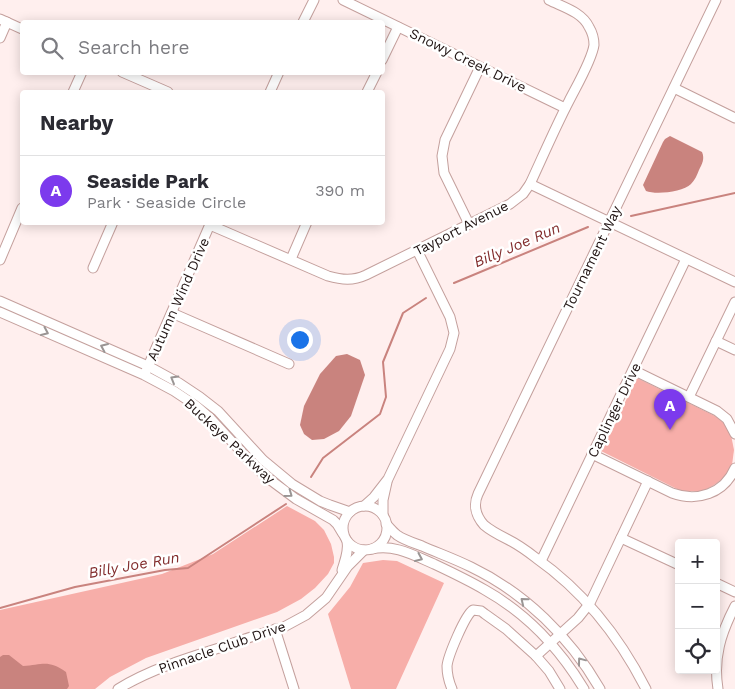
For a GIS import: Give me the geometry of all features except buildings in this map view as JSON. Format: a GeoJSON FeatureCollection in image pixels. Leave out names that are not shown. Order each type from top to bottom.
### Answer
{"type":"FeatureCollection","features":[{"type":"Feature","properties":{"kind":"street"},"geometry":{"type":"LineString","coordinates":[[304,20],[314,0]]}},
{"type":"Feature","properties":{"kind":"street","name":"Snowy Creek Drive"},"geometry":{"type":"LineString","coordinates":[[343,0],[384,20]]}},
{"type":"Feature","properties":{"kind":"street","name":"Tayport Avenue"},"geometry":{"type":"LineString","coordinates":[[213,225],[328,276],[347,280],[357,279],[510,204],[523,194],[530,184],[592,53],[594,44],[593,36],[585,20],[576,13],[549,0]]}},
{"type":"Feature","properties":{"kind":"street","name":"Tournament Way"},"geometry":{"type":"LineString","coordinates":[[541,561],[487,528],[478,518],[475,503],[716,0]]}},
{"type":"Feature","properties":{"kind":"street"},"geometry":{"type":"LineString","coordinates":[[0,38],[3,21],[20,28]]}},
{"type":"Feature","properties":{"kind":"street","name":"Snowy Creek Drive"},"geometry":{"type":"LineString","coordinates":[[385,21],[566,108]]}},
{"type":"Feature","properties":{"kind":"street"},"geometry":{"type":"LineString","coordinates":[[385,54],[398,27]]}},
{"type":"Feature","properties":{"kind":"street"},"geometry":{"type":"LineString","coordinates":[[469,224],[444,173],[442,156],[445,140],[480,67]]}},
{"type":"Feature","properties":{"kind":"street"},"geometry":{"type":"LineString","coordinates":[[74,90],[81,75]]}},
{"type":"Feature","properties":{"kind":"street"},"geometry":{"type":"LineString","coordinates":[[129,75],[163,90]]}},
{"type":"Feature","properties":{"kind":"street"},"geometry":{"type":"LineString","coordinates":[[271,90],[278,75]]}},
{"type":"Feature","properties":{"kind":"street"},"geometry":{"type":"LineString","coordinates":[[368,90],[376,75]]}},
{"type":"Feature","properties":{"kind":"street"},"geometry":{"type":"LineString","coordinates":[[674,88],[735,118]]}},
{"type":"Feature","properties":{"kind":"street"},"geometry":{"type":"LineString","coordinates":[[530,184],[735,282]]}},
{"type":"Feature","properties":{"kind":"street"},"geometry":{"type":"LineString","coordinates":[[0,260],[20,213]]}},
{"type":"Feature","properties":{"kind":"street"},"geometry":{"type":"LineString","coordinates":[[93,268],[112,225]]}},
{"type":"Feature","properties":{"kind":"street","name":"Autumn Wind Drive"},"geometry":{"type":"LineString","coordinates":[[144,375],[211,225]]}},
{"type":"Feature","properties":{"kind":"street"},"geometry":{"type":"LineString","coordinates":[[291,260],[306,225]]}},
{"type":"Feature","properties":{"kind":"street"},"geometry":{"type":"LineString","coordinates":[[368,550],[378,546],[386,536],[383,500],[388,479],[450,349],[454,333],[450,317],[417,250]]}},
{"type":"Feature","properties":{"kind":"street","name":"Caplinger Drive"},"geometry":{"type":"LineString","coordinates":[[541,561],[686,259]]}},
{"type":"Feature","properties":{"kind":"street","name":"Buckeye Parkway"},"geometry":{"type":"LineString","coordinates":[[0,301],[170,377],[218,411],[263,460],[292,484],[320,501],[350,512]]}},
{"type":"Feature","properties":{"kind":"street"},"geometry":{"type":"LineString","coordinates":[[689,397],[735,302]]}},
{"type":"Feature","properties":{"kind":"street","name":"Buckeye Parkway"},"geometry":{"type":"LineString","coordinates":[[0,312],[144,375],[174,391],[199,408],[265,476],[296,499],[333,520],[345,537]]}},
{"type":"Feature","properties":{"kind":"street"},"geometry":{"type":"LineString","coordinates":[[172,313],[289,364]]}},
{"type":"Feature","properties":{"kind":"street"},"geometry":{"type":"LineString","coordinates":[[716,341],[735,350]]}},
{"type":"Feature","properties":{"kind":"street"},"geometry":{"type":"LineString","coordinates":[[633,370],[722,414],[735,434]]}},
{"type":"Feature","properties":{"kind":"street"},"geometry":{"type":"LineString","coordinates":[[592,454],[680,496],[696,497],[716,490],[734,472]]}},
{"type":"Feature","properties":{"kind":"street"},"geometry":{"type":"LineString","coordinates":[[388,479],[364,506],[350,512],[345,519],[343,524],[345,537],[351,546],[368,550],[379,548],[400,550],[485,590],[511,607],[535,627],[566,662],[584,689]]}},
{"type":"Feature","properties":{"kind":"street"},"geometry":{"type":"LineString","coordinates":[[536,656],[578,618],[589,604],[648,481]]}},
{"type":"Feature","properties":{"kind":"street"},"geometry":{"type":"LineString","coordinates":[[364,506],[376,509],[398,536],[471,567],[498,582],[524,600],[560,634],[600,689]]}},
{"type":"Feature","properties":{"kind":"street","name":"Pinnacle Club Drive"},"geometry":{"type":"LineString","coordinates":[[340,576],[347,554],[348,546],[345,537]]}},
{"type":"Feature","properties":{"kind":"street"},"geometry":{"type":"LineString","coordinates":[[622,538],[675,563]]}},
{"type":"Feature","properties":{"kind":"street","name":"Pinnacle Club Drive"},"geometry":{"type":"LineString","coordinates":[[118,689],[155,670],[282,628],[306,615],[326,598],[353,560],[368,550]]}},
{"type":"Feature","properties":{"kind":"street"},"geometry":{"type":"LineString","coordinates":[[541,561],[560,576],[589,604],[620,644],[646,689]]}},
{"type":"Feature","properties":{"kind":"street"},"geometry":{"type":"LineString","coordinates":[[718,584],[735,592]]}},
{"type":"Feature","properties":{"kind":"street"},"geometry":{"type":"LineString","coordinates":[[718,689],[716,672],[717,654],[722,634],[735,606]]}},
{"type":"Feature","properties":{"kind":"street"},"geometry":{"type":"LineString","coordinates":[[452,689],[447,673],[448,658],[467,616],[473,610],[485,614],[506,629],[536,656],[549,671],[560,689]]}},
{"type":"Feature","properties":{"kind":"street"},"geometry":{"type":"LineString","coordinates":[[275,629],[294,689]]}},
{"type":"Feature","properties":{"kind":"shaded area"},"geometry":{"type":"Polygon","coordinates":[[[670,136],[702,152],[701,166],[694,181],[687,187],[669,192],[656,193],[646,191],[643,185],[663,142],[670,136]]]}},
{"type":"Feature","properties":{"kind":"shaded area"},"geometry":{"type":"Polygon","coordinates":[[[347,354],[360,360],[365,375],[351,416],[339,431],[324,439],[312,440],[304,434],[300,425],[304,406],[320,374],[336,356],[347,354]]]}},
{"type":"Feature","properties":{"kind":"shaded area"},"geometry":{"type":"Polygon","coordinates":[[[637,378],[717,417],[725,424],[731,435],[734,450],[732,465],[725,477],[703,491],[681,491],[601,451],[637,378]]]}},
{"type":"Feature","properties":{"kind":"shaded area"},"geometry":{"type":"Polygon","coordinates":[[[287,506],[315,521],[324,530],[331,544],[334,557],[334,563],[328,574],[301,599],[277,612],[146,658],[110,677],[95,689],[0,689],[0,610],[162,574],[213,554],[287,506]]]}},
{"type":"Feature","properties":{"kind":"shaded area"},"geometry":{"type":"Polygon","coordinates":[[[383,560],[397,561],[444,583],[396,689],[351,689],[328,614],[350,587],[363,563],[383,560]]]}},
{"type":"Feature","properties":{"kind":"shaded area"},"geometry":{"type":"Polygon","coordinates":[[[9,655],[23,666],[54,665],[66,672],[69,686],[67,689],[0,689],[0,657],[9,655]]]}},
{"type":"Feature","properties":{"kind":"waterway","name":"Billy Joe Run"},"geometry":{"type":"LineString","coordinates":[[631,216],[735,193]]}},
{"type":"Feature","properties":{"kind":"waterway","name":"Billy Joe Run"},"geometry":{"type":"LineString","coordinates":[[454,283],[588,227]]}},
{"type":"Feature","properties":{"kind":"waterway","name":"Billy Joe Run"},"geometry":{"type":"LineString","coordinates":[[311,477],[323,458],[380,414],[386,397],[383,362],[403,313],[426,298]]}},
{"type":"Feature","properties":{"kind":"waterway","name":"Billy Joe Run"},"geometry":{"type":"LineString","coordinates":[[0,608],[75,587],[165,570],[188,568],[286,504]]}},
{"type":"Feature","properties":{"kind":"place","name":"Seaside Park"},"geometry":{"type":"Point","coordinates":[670,430]}}]}
